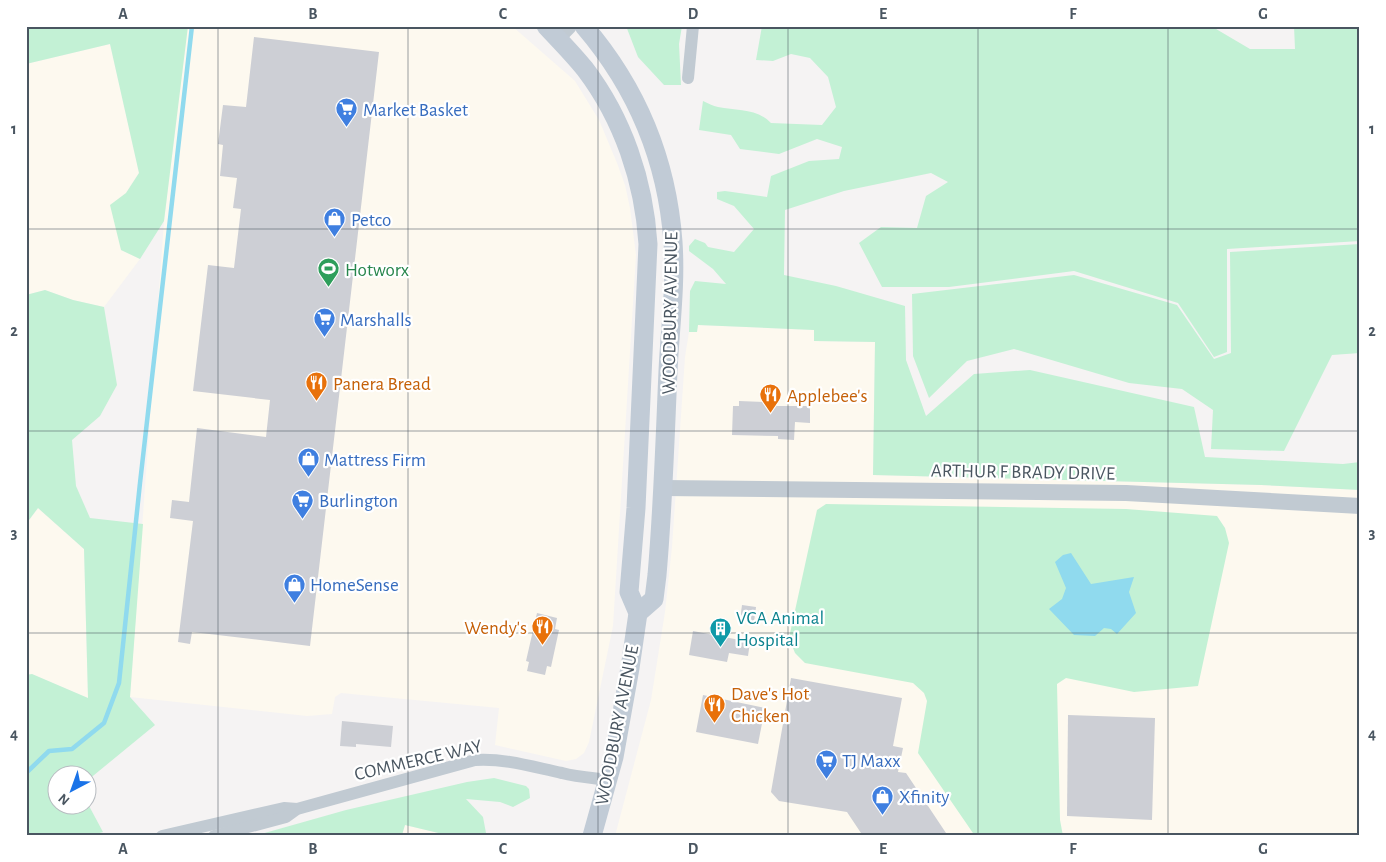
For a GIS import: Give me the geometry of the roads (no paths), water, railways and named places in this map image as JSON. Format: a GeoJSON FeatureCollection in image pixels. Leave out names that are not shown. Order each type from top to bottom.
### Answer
{"type":"FeatureCollection","features":[{"type":"Feature","properties":{"kind":"main road","name":"WOODBURY AVENUE"},"geometry":{"type":"LineString","coordinates":[[584,26],[612,64],[638,108],[657,155],[668,196],[673,244],[673,294],[660,543],[654,599],[638,613]]}},
{"type":"Feature","properties":{"kind":"main road","name":"WOODBURY AVENUE"},"geometry":{"type":"LineString","coordinates":[[557,30],[607,103],[618,125],[636,171],[647,218],[647,282],[636,508],[629,592],[638,613],[623,709],[608,780],[592,836]]}},
{"type":"Feature","properties":{"kind":"street"},"geometry":{"type":"LineString","coordinates":[[688,78],[693,26]]}},
{"type":"Feature","properties":{"kind":"street","name":"ARTHUR F BRADY DRIVE"},"geometry":{"type":"LineString","coordinates":[[663,481],[686,487],[1126,493],[1360,506]]}},
{"type":"Feature","properties":{"kind":"street","name":"COMMERCE WAY"},"geometry":{"type":"LineString","coordinates":[[162,836],[284,808],[297,809],[456,764],[491,759],[565,774],[608,780]]}},
{"type":"Feature","properties":{"kind":"street","name":"COMMERCE WAY"},"geometry":{"type":"LineString","coordinates":[[214,836],[286,817],[297,809]]}},
{"type":"Feature","properties":{"kind":"water"},"geometry":{"type":"Polygon","coordinates":[[[1071,553],[1091,584],[1134,577],[1129,592],[1136,613],[1117,634],[1111,629],[1104,628],[1095,636],[1074,635],[1049,609],[1062,599],[1066,588],[1055,562],[1063,555],[1071,553]]]}},
{"type":"Feature","properties":{"kind":"waterway"},"geometry":{"type":"LineString","coordinates":[[26,773],[49,751],[72,749],[104,723],[119,683],[192,26]]}},
{"type":"Feature","properties":{"kind":"place","name":"Market Basket"},"geometry":{"type":"Point","coordinates":[347,128]}},
{"type":"Feature","properties":{"kind":"place","name":"Petco"},"geometry":{"type":"Point","coordinates":[335,238]}},
{"type":"Feature","properties":{"kind":"place","name":"Hotworx"},"geometry":{"type":"Point","coordinates":[329,288]}},
{"type":"Feature","properties":{"kind":"place","name":"Marshalls"},"geometry":{"type":"Point","coordinates":[324,338]}},
{"type":"Feature","properties":{"kind":"place","name":"Panera Bread"},"geometry":{"type":"Point","coordinates":[317,402]}},
{"type":"Feature","properties":{"kind":"place","name":"Applebee's"},"geometry":{"type":"Point","coordinates":[771,414]}},
{"type":"Feature","properties":{"kind":"place","name":"Mattress Firm"},"geometry":{"type":"Point","coordinates":[308,478]}},
{"type":"Feature","properties":{"kind":"place","name":"Burlington"},"geometry":{"type":"Point","coordinates":[303,519]}},
{"type":"Feature","properties":{"kind":"place","name":"HomeSense"},"geometry":{"type":"Point","coordinates":[294,603]}},
{"type":"Feature","properties":{"kind":"place","name":"Wendy's"},"geometry":{"type":"Point","coordinates":[543,646]}},
{"type":"Feature","properties":{"kind":"place","name":"VCA Animal Hospital"},"geometry":{"type":"Point","coordinates":[720,647]}},
{"type":"Feature","properties":{"kind":"place","name":"Dave's Hot Chicken"},"geometry":{"type":"Point","coordinates":[715,723]}},
{"type":"Feature","properties":{"kind":"place","name":"TJ Maxx"},"geometry":{"type":"Point","coordinates":[826,779]}},
{"type":"Feature","properties":{"kind":"place","name":"Xfinity"},"geometry":{"type":"Point","coordinates":[883,815]}}]}
